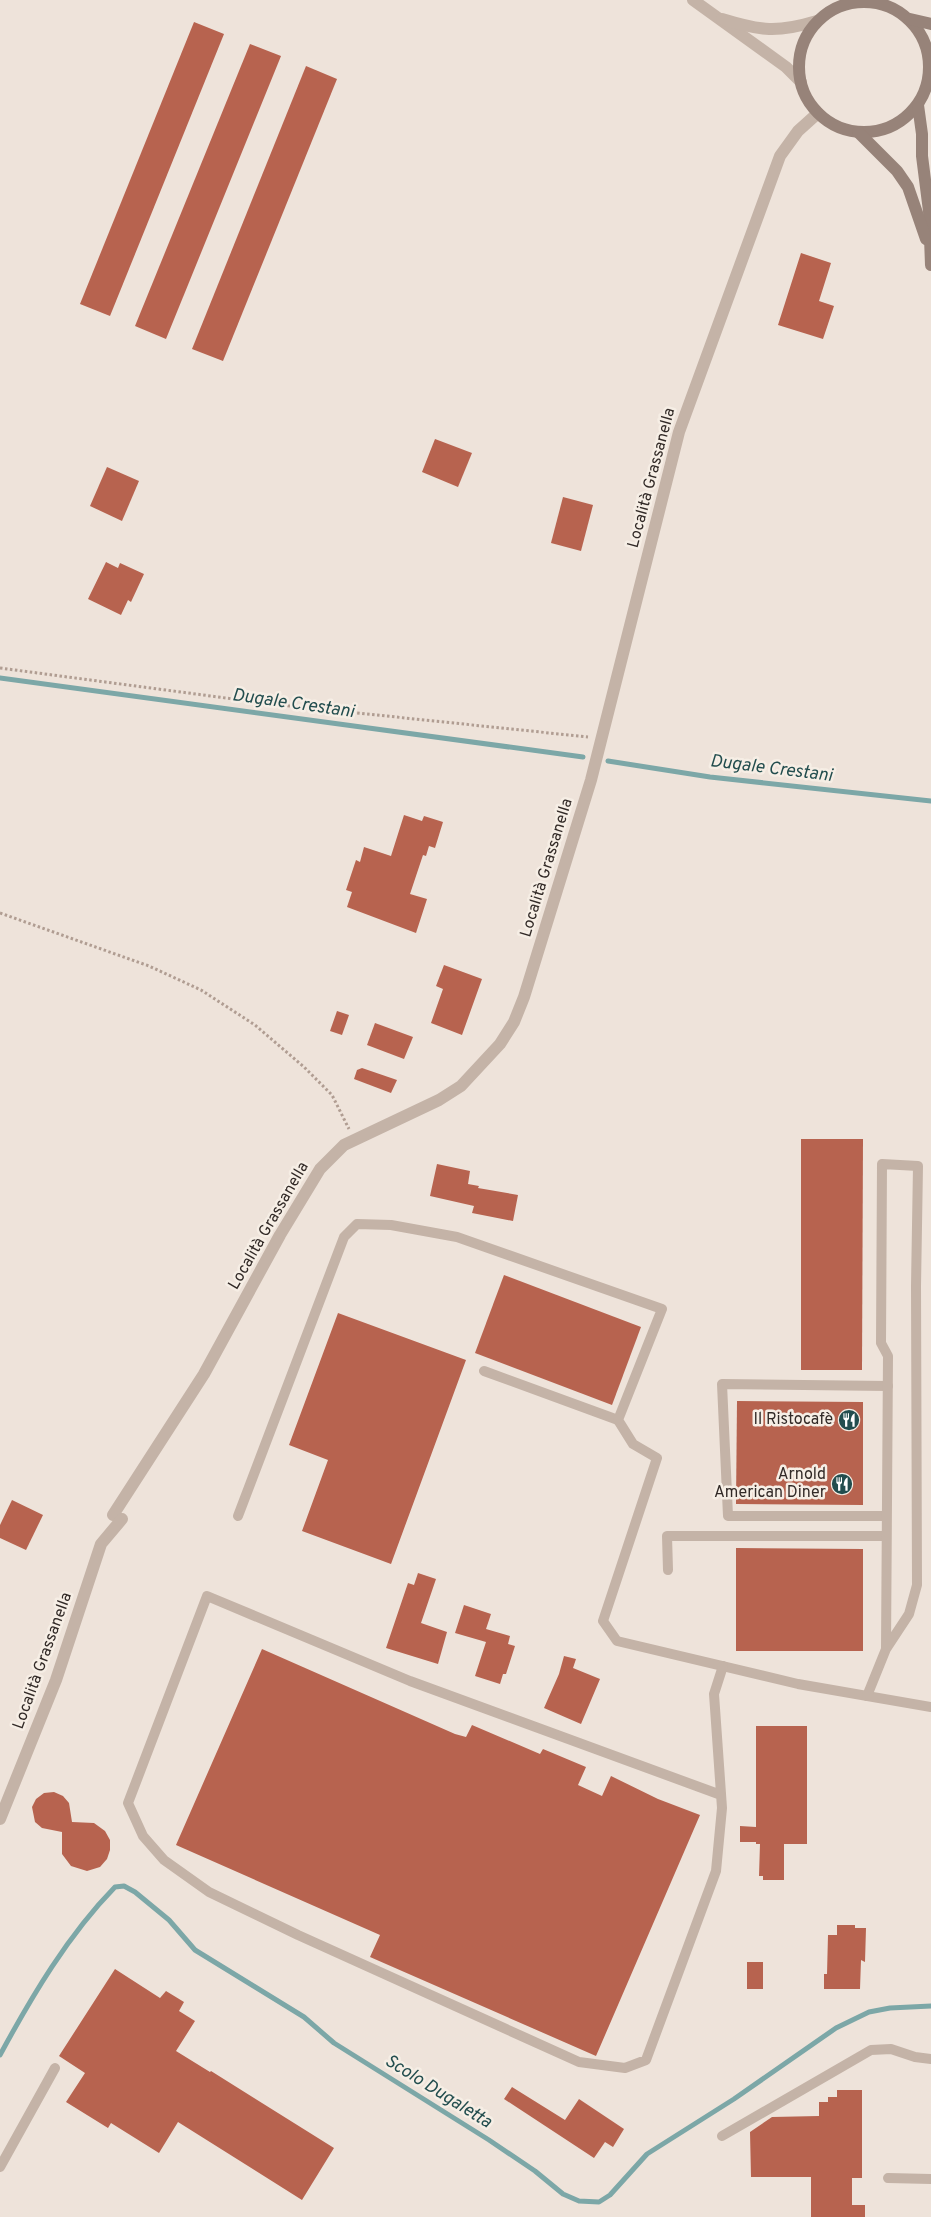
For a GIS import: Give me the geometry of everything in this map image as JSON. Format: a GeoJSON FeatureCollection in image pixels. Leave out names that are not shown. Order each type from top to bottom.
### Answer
{"type":"FeatureCollection","features":[{"type":"Feature","properties":{"kind":"main road"},"geometry":{"type":"LineString","coordinates":[[902,0],[907,16],[922,35],[929,54],[930,73],[926,90],[918,105],[906,118],[891,126],[875,131],[858,132],[830,122],[818,113],[804,94],[798,66],[807,34],[817,21],[841,3],[871,1],[888,5],[907,16],[931,24]]}},
{"type":"Feature","properties":{"kind":"main road"},"geometry":{"type":"LineString","coordinates":[[918,105],[929,211],[931,265]]}},
{"type":"Feature","properties":{"kind":"main road"},"geometry":{"type":"LineString","coordinates":[[858,132],[897,171],[908,187],[930,249]]}},
{"type":"Feature","properties":{"kind":"street"},"geometry":{"type":"LineString","coordinates":[[693,0],[718,17],[738,35],[786,67],[801,82]]}},
{"type":"Feature","properties":{"kind":"street"},"geometry":{"type":"LineString","coordinates":[[718,17],[754,29],[771,30],[795,28],[817,21]]}},
{"type":"Feature","properties":{"kind":"street","name":"Località Grassanella"},"geometry":{"type":"LineString","coordinates":[[0,1819],[56,1680],[101,1544],[204,1374],[307,1189],[320,1169],[344,1145],[439,1100],[461,1086],[500,1044],[514,1022],[524,997],[591,780],[679,432],[780,156],[798,131],[818,113]]}},
{"type":"Feature","properties":{"kind":"lane"},"geometry":{"type":"LineString","coordinates":[[867,1696],[886,1649],[909,1614],[916,1585],[918,1166],[882,1164],[881,1343],[888,1356],[886,1649]]}},
{"type":"Feature","properties":{"kind":"lane"},"geometry":{"type":"LineString","coordinates":[[238,1516],[344,1237],[357,1224],[391,1225],[457,1237],[662,1309],[618,1420]]}},
{"type":"Feature","properties":{"kind":"lane"},"geometry":{"type":"LineString","coordinates":[[484,1371],[618,1420],[633,1444],[657,1458],[603,1621],[616,1641],[798,1684],[931,1707]]}},
{"type":"Feature","properties":{"kind":"lane"},"geometry":{"type":"LineString","coordinates":[[886,1516],[728,1516],[722,1384],[888,1386]]}},
{"type":"Feature","properties":{"kind":"lane"},"geometry":{"type":"LineString","coordinates":[[668,1570],[667,1536],[886,1536]]}},
{"type":"Feature","properties":{"kind":"lane"},"geometry":{"type":"LineString","coordinates":[[721,1795],[410,1681],[207,1596],[128,1803],[143,1836],[164,1860],[209,1892],[298,1935],[579,2062],[625,2068],[646,2060],[716,1871],[722,1808],[714,1694],[723,1666]]}},
{"type":"Feature","properties":{"kind":"lane"},"geometry":{"type":"LineString","coordinates":[[722,2136],[871,2050],[891,2049],[915,2057],[931,2059]]}},
{"type":"Feature","properties":{"kind":"lane"},"geometry":{"type":"LineString","coordinates":[[0,2168],[55,2068]]}},
{"type":"Feature","properties":{"kind":"lane"},"geometry":{"type":"LineString","coordinates":[[888,2178],[931,2179]]}},
{"type":"Feature","properties":{"kind":"path"},"geometry":{"type":"LineString","coordinates":[[0,668],[290,706],[602,739]]}},
{"type":"Feature","properties":{"kind":"path"},"geometry":{"type":"LineString","coordinates":[[0,913],[149,966],[202,990],[255,1025],[304,1067],[332,1095],[355,1140]]}},
{"type":"Feature","properties":{"kind":"building"},"geometry":{"type":"Polygon","coordinates":[[[194,22],[224,34],[110,316],[80,304],[194,22]]]}},
{"type":"Feature","properties":{"kind":"building"},"geometry":{"type":"Polygon","coordinates":[[[250,44],[281,56],[166,339],[135,326],[250,44]]]}},
{"type":"Feature","properties":{"kind":"building"},"geometry":{"type":"Polygon","coordinates":[[[306,66],[337,79],[223,361],[192,349],[306,66]]]}},
{"type":"Feature","properties":{"kind":"building"},"geometry":{"type":"Polygon","coordinates":[[[801,253],[831,263],[819,301],[834,306],[823,339],[778,325],[801,253]]]}},
{"type":"Feature","properties":{"kind":"building"},"geometry":{"type":"Polygon","coordinates":[[[435,439],[472,453],[458,487],[422,472],[435,439]]]}},
{"type":"Feature","properties":{"kind":"building"},"geometry":{"type":"Polygon","coordinates":[[[107,467],[139,481],[122,521],[90,506],[107,467]]]}},
{"type":"Feature","properties":{"kind":"building"},"geometry":{"type":"Polygon","coordinates":[[[563,497],[593,505],[581,551],[551,543],[563,497]]]}},
{"type":"Feature","properties":{"kind":"building"},"geometry":{"type":"Polygon","coordinates":[[[106,562],[118,568],[120,563],[144,574],[131,602],[128,600],[121,615],[88,599],[106,562]]]}},
{"type":"Feature","properties":{"kind":"building"},"geometry":{"type":"Polygon","coordinates":[[[404,815],[422,821],[424,816],[443,822],[435,848],[429,846],[426,856],[423,855],[410,894],[427,899],[416,933],[347,907],[352,892],[346,890],[356,860],[360,862],[364,847],[391,856],[404,815]]]}},
{"type":"Feature","properties":{"kind":"building"},"geometry":{"type":"Polygon","coordinates":[[[444,965],[482,979],[462,1035],[431,1023],[443,989],[436,986],[444,965]]]}},
{"type":"Feature","properties":{"kind":"building"},"geometry":{"type":"Polygon","coordinates":[[[337,1011],[349,1015],[342,1035],[330,1031],[337,1011]]]}},
{"type":"Feature","properties":{"kind":"building"},"geometry":{"type":"Polygon","coordinates":[[[375,1023],[413,1037],[404,1059],[367,1045],[375,1023]]]}},
{"type":"Feature","properties":{"kind":"building"},"geometry":{"type":"Polygon","coordinates":[[[362,1068],[397,1080],[391,1093],[354,1079],[357,1070],[362,1068]]]}},
{"type":"Feature","properties":{"kind":"building"},"geometry":{"type":"Polygon","coordinates":[[[801,1139],[863,1139],[862,1370],[801,1370],[801,1139]]]}},
{"type":"Feature","properties":{"kind":"building"},"geometry":{"type":"Polygon","coordinates":[[[437,1164],[470,1171],[468,1184],[479,1186],[478,1188],[518,1195],[513,1221],[472,1213],[474,1206],[430,1196],[437,1164]]]}},
{"type":"Feature","properties":{"kind":"building"},"geometry":{"type":"Polygon","coordinates":[[[504,1275],[641,1327],[612,1405],[475,1353],[504,1275]]]}},
{"type":"Feature","properties":{"kind":"building"},"geometry":{"type":"Polygon","coordinates":[[[338,1313],[466,1360],[391,1564],[302,1531],[328,1460],[289,1445],[338,1313]]]}},
{"type":"Feature","properties":{"kind":"building"},"geometry":{"type":"Polygon","coordinates":[[[737,1401],[863,1402],[863,1505],[736,1504],[737,1401]]]}},
{"type":"Feature","properties":{"kind":"building"},"geometry":{"type":"Polygon","coordinates":[[[12,1500],[43,1515],[26,1550],[0,1538],[0,1525],[12,1500]]]}},
{"type":"Feature","properties":{"kind":"building"},"geometry":{"type":"Polygon","coordinates":[[[736,1548],[863,1549],[863,1651],[736,1651],[736,1548]]]}},
{"type":"Feature","properties":{"kind":"building"},"geometry":{"type":"Polygon","coordinates":[[[418,1573],[436,1579],[421,1623],[447,1632],[438,1664],[386,1648],[408,1583],[414,1585],[418,1573]]]}},
{"type":"Feature","properties":{"kind":"building"},"geometry":{"type":"Polygon","coordinates":[[[464,1605],[491,1614],[486,1629],[510,1636],[508,1644],[515,1646],[506,1674],[503,1674],[500,1684],[475,1676],[486,1642],[455,1633],[464,1605]]]}},
{"type":"Feature","properties":{"kind":"building"},"geometry":{"type":"Polygon","coordinates":[[[262,1649],[455,1734],[466,1737],[472,1725],[540,1754],[543,1749],[586,1767],[578,1785],[602,1796],[611,1776],[658,1799],[700,1815],[596,2056],[370,1957],[380,1935],[176,1845],[262,1649]]]}},
{"type":"Feature","properties":{"kind":"building"},"geometry":{"type":"Polygon","coordinates":[[[564,1656],[576,1659],[573,1668],[600,1679],[581,1724],[544,1708],[559,1674],[564,1656]]]}},
{"type":"Feature","properties":{"kind":"building"},"geometry":{"type":"Polygon","coordinates":[[[756,1726],[807,1726],[807,1844],[784,1844],[784,1880],[763,1880],[763,1876],[759,1876],[760,1844],[756,1844],[756,1842],[740,1842],[740,1826],[756,1827],[756,1726]]]}},
{"type":"Feature","properties":{"kind":"building"},"geometry":{"type":"Polygon","coordinates":[[[54,1792],[63,1796],[69,1803],[72,1822],[94,1823],[105,1831],[110,1840],[110,1850],[107,1859],[100,1867],[87,1871],[71,1866],[62,1854],[62,1832],[42,1828],[35,1822],[32,1807],[36,1799],[44,1793],[54,1792]]]}},
{"type":"Feature","properties":{"kind":"building"},"geometry":{"type":"Polygon","coordinates":[[[837,1925],[855,1925],[855,1928],[866,1928],[865,1962],[861,1960],[860,1989],[824,1989],[824,1974],[827,1974],[828,1935],[837,1935],[837,1925]]]}},
{"type":"Feature","properties":{"kind":"building"},"geometry":{"type":"Polygon","coordinates":[[[747,1962],[763,1962],[763,1989],[747,1989],[747,1962]]]}},
{"type":"Feature","properties":{"kind":"building"},"geometry":{"type":"Polygon","coordinates":[[[115,1969],[160,1998],[166,1991],[184,2002],[179,2011],[195,2021],[176,2051],[334,2148],[302,2200],[178,2122],[159,2153],[111,2123],[108,2128],[66,2102],[85,2073],[59,2056],[115,1969]]]}},
{"type":"Feature","properties":{"kind":"building"},"geometry":{"type":"Polygon","coordinates":[[[512,2087],[565,2120],[579,2099],[624,2129],[613,2147],[605,2142],[594,2158],[504,2099],[512,2087]]]}},
{"type":"Feature","properties":{"kind":"building"},"geometry":{"type":"Polygon","coordinates":[[[837,2090],[862,2090],[862,2178],[852,2178],[852,2205],[865,2205],[865,2217],[811,2217],[811,2177],[751,2177],[750,2132],[772,2117],[819,2116],[819,2102],[828,2102],[828,2097],[837,2097],[837,2090]]]}},
{"type":"Feature","properties":{"kind":"waterway","name":"Dugale Crestani"},"geometry":{"type":"LineString","coordinates":[[0,678],[583,757]]}},
{"type":"Feature","properties":{"kind":"waterway","name":"Dugale Crestani"},"geometry":{"type":"LineString","coordinates":[[608,761],[710,777],[931,801]]}},
{"type":"Feature","properties":{"kind":"waterway","name":"Scolo Dugaletta"},"geometry":{"type":"LineString","coordinates":[[0,2055],[38,1989],[66,1946],[115,1887],[124,1886],[135,1892],[169,1920],[195,1950],[304,2017],[334,2043],[489,2140],[535,2171],[563,2194],[579,2201],[599,2202],[610,2195],[647,2154],[734,2099],[836,2028],[869,2012],[890,2008],[931,2006]]}},
{"type":"Feature","properties":{"kind":"place","name":"Il Ristocafè"},"geometry":{"type":"Point","coordinates":[849,1420]}},
{"type":"Feature","properties":{"kind":"place","name":"Arnold American Diner"},"geometry":{"type":"Point","coordinates":[842,1484]}}]}
